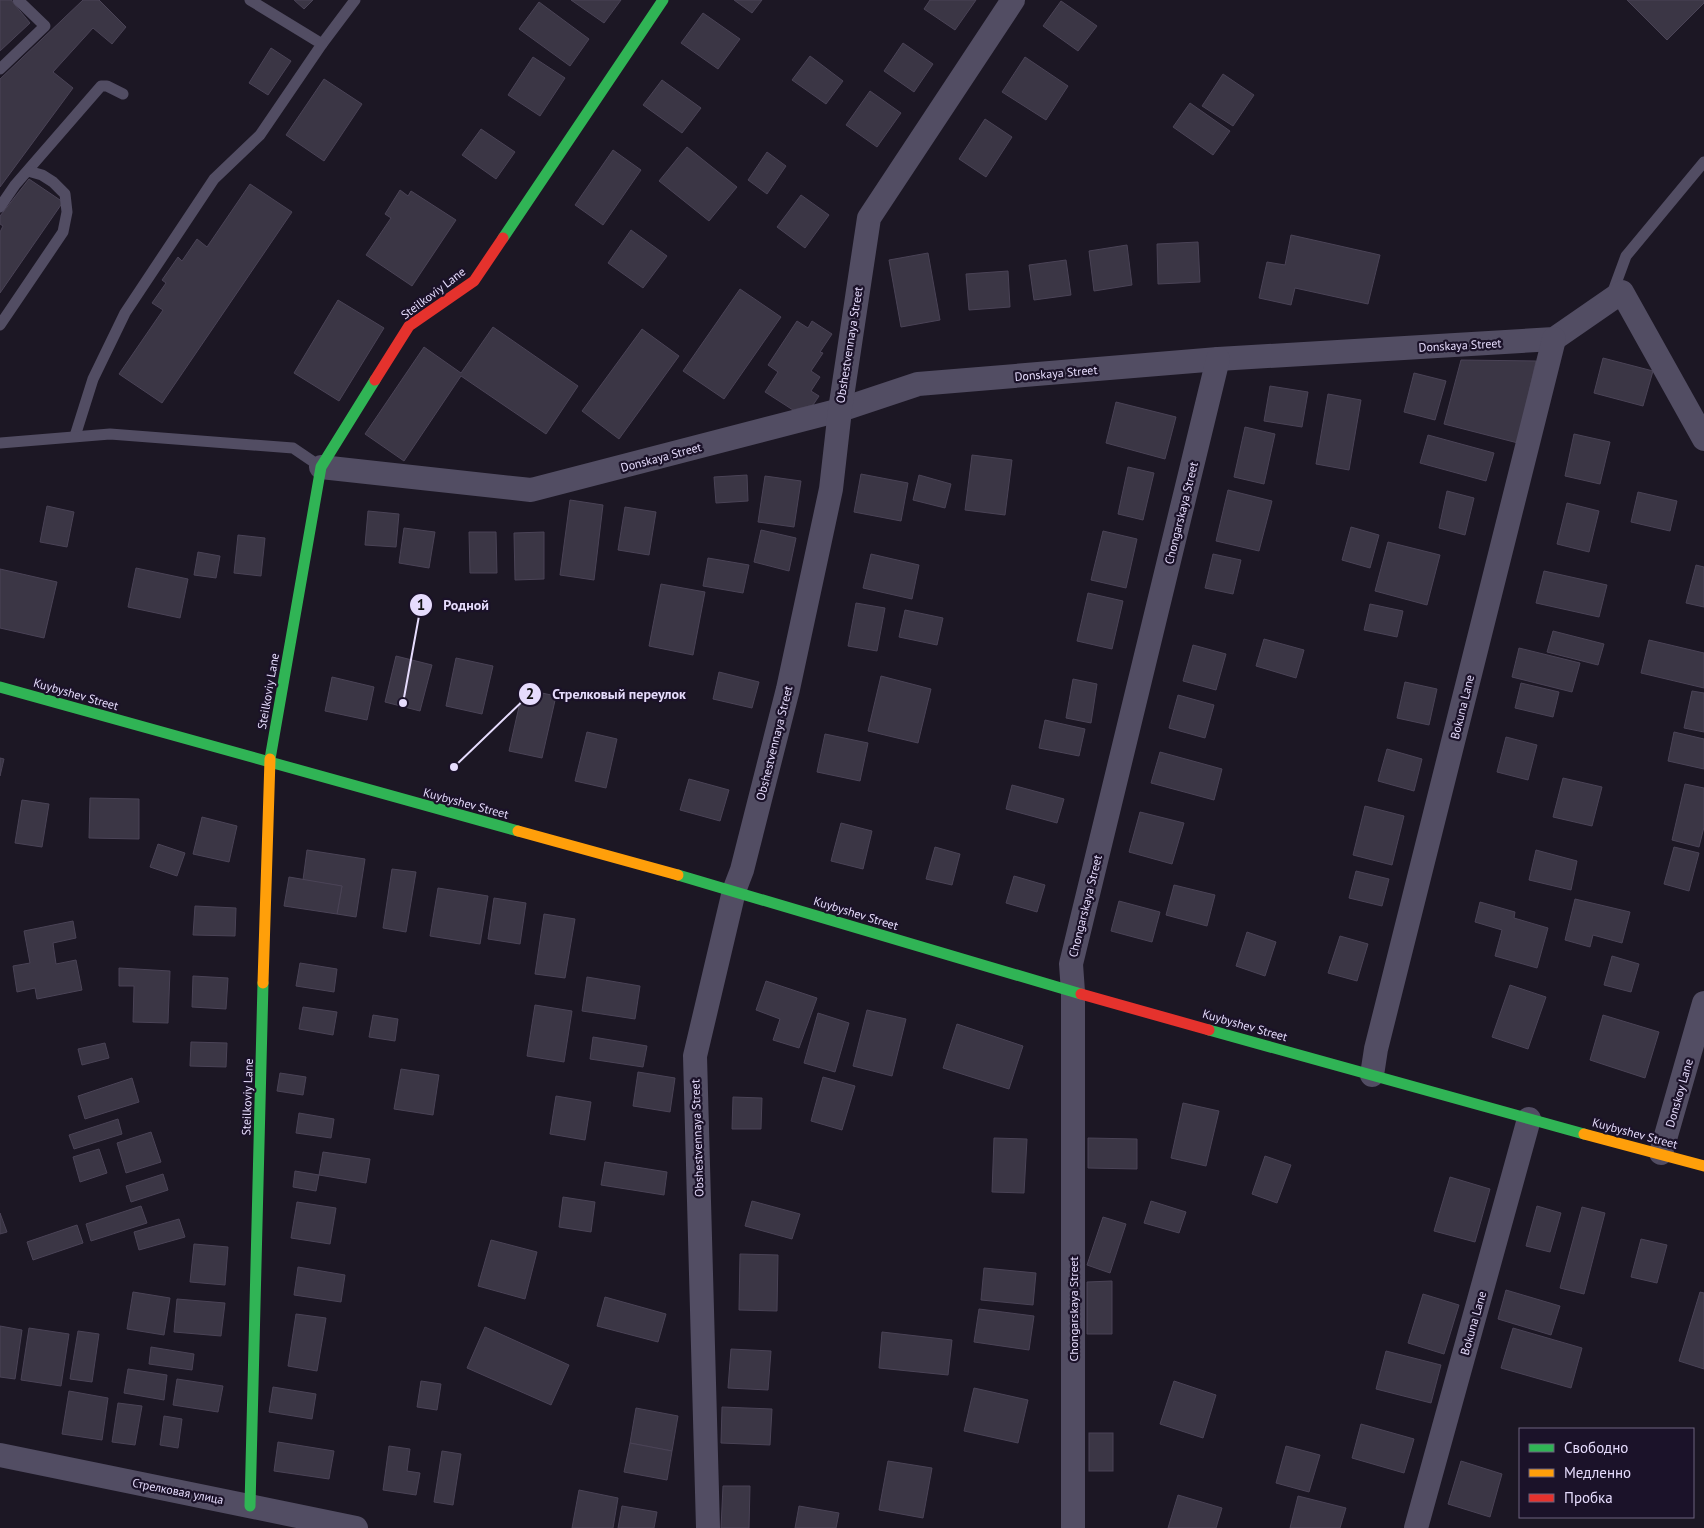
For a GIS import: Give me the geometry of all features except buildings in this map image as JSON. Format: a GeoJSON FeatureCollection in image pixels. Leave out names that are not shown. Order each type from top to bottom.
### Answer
{"type":"FeatureCollection","features":[{"type":"Feature","properties":{"kind":"main road","name":"Steilkoviy Lane"},"geometry":{"type":"LineString","coordinates":[[250,1506],[269,762],[321,467],[409,326],[474,281],[663,0]]}},
{"type":"Feature","properties":{"kind":"main road","name":"Kuybyshev Street"},"geometry":{"type":"LineString","coordinates":[[0,687],[734,891],[1073,992],[1704,1166]]}},
{"type":"Feature","properties":{"kind":"street","name":"Obshestvennaya Street"},"geometry":{"type":"LineString","coordinates":[[708,1528],[694,1056],[734,891],[742,870],[790,680],[831,489],[840,410],[869,218],[1013,0]]}},
{"type":"Feature","properties":{"kind":"street"},"geometry":{"type":"LineString","coordinates":[[1554,339],[1622,292],[1704,439]]}},
{"type":"Feature","properties":{"kind":"street","name":"Donskaya Street"},"geometry":{"type":"LineString","coordinates":[[321,467],[531,490],[840,410],[918,384],[1218,359],[1554,339]]}},
{"type":"Feature","properties":{"kind":"street","name":"Bokuna Lane"},"geometry":{"type":"LineString","coordinates":[[1372,1075],[1381,1030],[1554,339]]}},
{"type":"Feature","properties":{"kind":"street","name":"Chongarskaya Street"},"geometry":{"type":"LineString","coordinates":[[1073,1528],[1073,992],[1071,964],[1218,359]]}},
{"type":"Feature","properties":{"kind":"street","name":"Donskoy Lane"},"geometry":{"type":"LineString","coordinates":[[1661,1153],[1704,1003]]}},
{"type":"Feature","properties":{"kind":"street","name":"Bokuna Lane"},"geometry":{"type":"LineString","coordinates":[[1416,1528],[1529,1119]]}},
{"type":"Feature","properties":{"kind":"street","name":"Стрелковая улица"},"geometry":{"type":"LineString","coordinates":[[0,1455],[356,1528]]}},
{"type":"Feature","properties":{"kind":"lane"},"geometry":{"type":"LineString","coordinates":[[0,69],[44,26],[18,0]]}},
{"type":"Feature","properties":{"kind":"lane"},"geometry":{"type":"LineString","coordinates":[[250,0],[322,44]]}},
{"type":"Feature","properties":{"kind":"lane"},"geometry":{"type":"LineString","coordinates":[[75,436],[93,379],[125,313],[214,179],[260,135],[322,44],[355,0]]}},
{"type":"Feature","properties":{"kind":"lane"},"geometry":{"type":"LineString","coordinates":[[0,207],[15,185],[101,86],[107,86],[123,94]]}},
{"type":"Feature","properties":{"kind":"lane"},"geometry":{"type":"LineString","coordinates":[[1610,301],[1626,256],[1704,162]]}},
{"type":"Feature","properties":{"kind":"lane"},"geometry":{"type":"LineString","coordinates":[[0,325],[63,232],[68,212],[65,194],[42,175],[28,171]]}},
{"type":"Feature","properties":{"kind":"lane"},"geometry":{"type":"LineString","coordinates":[[0,443],[110,434],[293,448],[321,467]]}},
{"type":"Feature","properties":{"kind":"traffic: fast"},"geometry":{"type":"LineString","coordinates":[[503,238],[663,0]]}},
{"type":"Feature","properties":{"kind":"traffic: fast"},"geometry":{"type":"LineString","coordinates":[[270,759],[321,467],[375,380]]}},
{"type":"Feature","properties":{"kind":"traffic: fast"},"geometry":{"type":"LineString","coordinates":[[0,687],[518,831]]}},
{"type":"Feature","properties":{"kind":"traffic: fast"},"geometry":{"type":"LineString","coordinates":[[678,875],[1081,994]]}},
{"type":"Feature","properties":{"kind":"traffic: fast"},"geometry":{"type":"LineString","coordinates":[[250,1506],[263,983]]}},
{"type":"Feature","properties":{"kind":"traffic: fast"},"geometry":{"type":"LineString","coordinates":[[1209,1030],[1584,1134]]}},
{"type":"Feature","properties":{"kind":"traffic: slow"},"geometry":{"type":"LineString","coordinates":[[263,983],[270,759]]}},
{"type":"Feature","properties":{"kind":"traffic: slow"},"geometry":{"type":"LineString","coordinates":[[518,831],[678,875]]}},
{"type":"Feature","properties":{"kind":"traffic: slow"},"geometry":{"type":"LineString","coordinates":[[1584,1134],[1704,1166]]}},
{"type":"Feature","properties":{"kind":"traffic: jam"},"geometry":{"type":"LineString","coordinates":[[375,380],[409,326],[474,281],[503,238]]}},
{"type":"Feature","properties":{"kind":"traffic: jam"},"geometry":{"type":"LineString","coordinates":[[1081,994],[1209,1030]]}},
{"type":"Feature","properties":{"kind":"place","name":"Родной"},"geometry":{"type":"Point","coordinates":[403,703]}},
{"type":"Feature","properties":{"kind":"place","name":"Стрелковый переулок"},"geometry":{"type":"Point","coordinates":[454,767]}}]}
